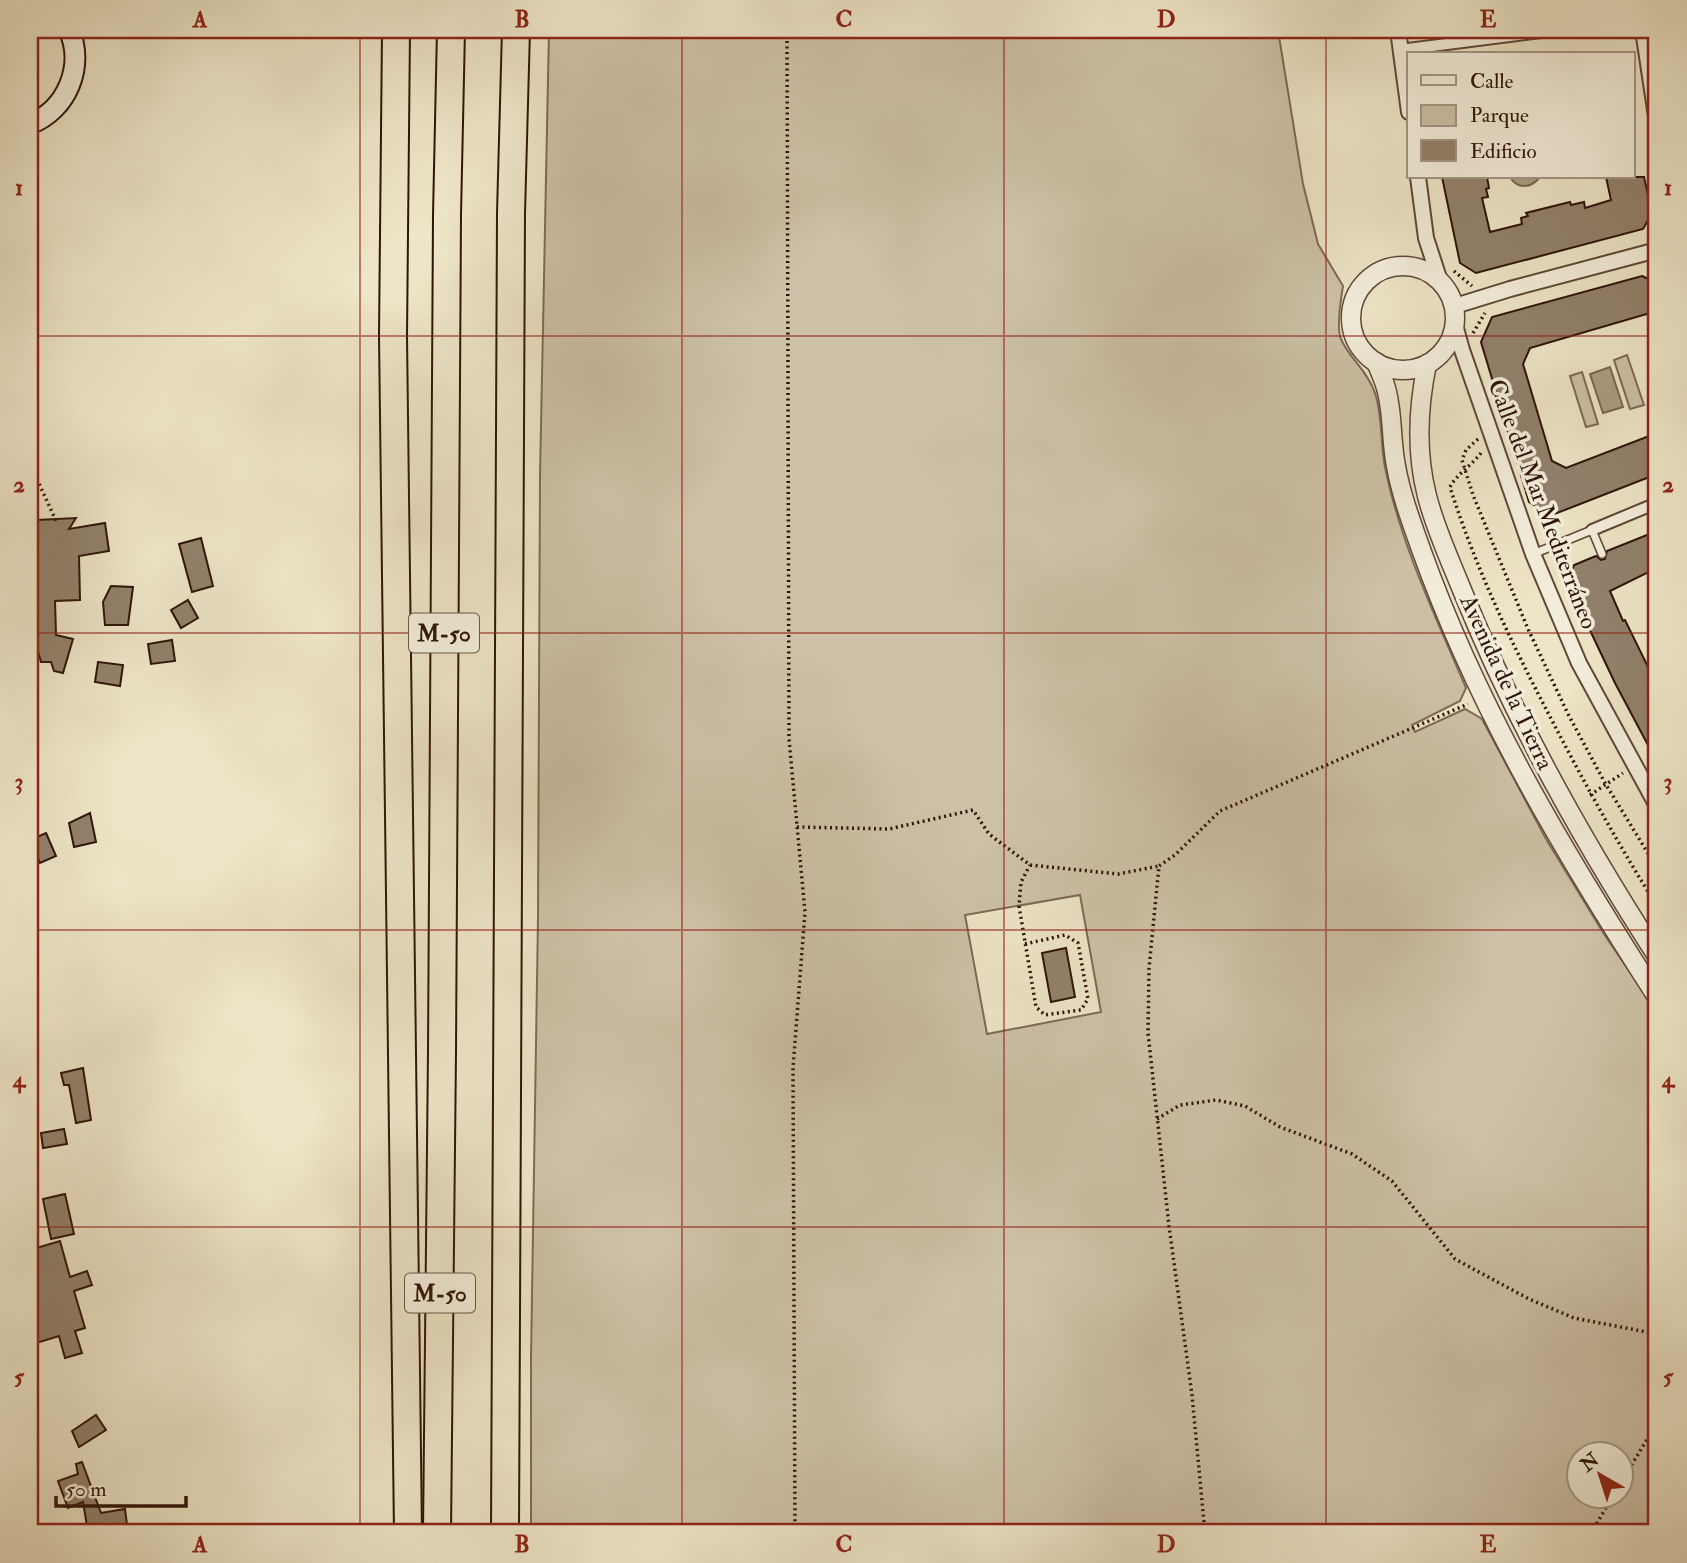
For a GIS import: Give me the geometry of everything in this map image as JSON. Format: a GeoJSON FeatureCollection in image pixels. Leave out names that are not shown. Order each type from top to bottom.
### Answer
{"type":"FeatureCollection","features":[{"type":"Feature","properties":{"kind":"highway"},"geometry":{"type":"LineString","coordinates":[[396,30],[393,350],[408,1533]]}},
{"type":"Feature","properties":{"kind":"highway","name":"M-50"},"geometry":{"type":"LineString","coordinates":[[437,1533],[447,215],[451,30]]}},
{"type":"Feature","properties":{"kind":"highway","name":"M-50"},"geometry":{"type":"LineString","coordinates":[[505,1533],[510,213],[516,30]]}},
{"type":"Feature","properties":{"kind":"main road"},"geometry":{"type":"LineString","coordinates":[[30,124],[50,113],[67,91],[75,64],[75,50],[69,30]]}},
{"type":"Feature","properties":{"kind":"street"},"geometry":{"type":"LineString","coordinates":[[1398,30],[1407,98]]}},
{"type":"Feature","properties":{"kind":"street"},"geometry":{"type":"LineString","coordinates":[[1400,50],[1556,30]]}},
{"type":"Feature","properties":{"kind":"street"},"geometry":{"type":"LineString","coordinates":[[1643,30],[1657,122]]}},
{"type":"Feature","properties":{"kind":"street"},"geometry":{"type":"LineString","coordinates":[[1418,178],[1426,238],[1439,278],[1449,291],[1455,306],[1455,325],[1450,341],[1441,354],[1415,369],[1401,370],[1376,362],[1364,353],[1356,341],[1351,313],[1354,299],[1363,284],[1377,272],[1394,266],[1410,265],[1439,278]]}},
{"type":"Feature","properties":{"kind":"street"},"geometry":{"type":"LineString","coordinates":[[1455,306],[1657,250]]}},
{"type":"Feature","properties":{"kind":"street","name":"Calle del Mar Mediterráneo"},"geometry":{"type":"LineString","coordinates":[[1455,325],[1532,554],[1580,663],[1634,768],[1652,788],[1657,806]]}},
{"type":"Feature","properties":{"kind":"street","name":"Avenida de la Tierra"},"geometry":{"type":"LineString","coordinates":[[1376,362],[1387,390],[1395,464],[1404,502],[1423,555],[1484,696],[1554,834],[1657,997]]}},
{"type":"Feature","properties":{"kind":"street","name":"Avenida de la Tierra"},"geometry":{"type":"LineString","coordinates":[[1427,364],[1420,415],[1421,460],[1427,497],[1445,547],[1476,624],[1533,744],[1574,822],[1657,956]]}},
{"type":"Feature","properties":{"kind":"street"},"geometry":{"type":"LineString","coordinates":[[1592,530],[1657,503]]}},
{"type":"Feature","properties":{"kind":"lane"},"geometry":{"type":"LineString","coordinates":[[1532,554],[1592,530],[1602,554]]}},
{"type":"Feature","properties":{"kind":"path"},"geometry":{"type":"LineString","coordinates":[[786,30],[789,739],[805,912],[793,1068],[795,1533]]}},
{"type":"Feature","properties":{"kind":"path"},"geometry":{"type":"LineString","coordinates":[[1491,434],[1474,462],[1454,480],[1450,488],[1497,610],[1518,656],[1590,795],[1657,906]]}},
{"type":"Feature","properties":{"kind":"path"},"geometry":{"type":"LineString","coordinates":[[30,464],[57,523]]}},
{"type":"Feature","properties":{"kind":"path"},"geometry":{"type":"LineString","coordinates":[[797,827],[890,829],[973,810],[989,834],[1030,865],[1118,874],[1159,866],[1175,855],[1220,811],[1484,696]]}},
{"type":"Feature","properties":{"kind":"path"},"geometry":{"type":"LineString","coordinates":[[1590,795],[1634,768]]}},
{"type":"Feature","properties":{"kind":"path"},"geometry":{"type":"LineString","coordinates":[[1025,944],[1065,935],[1078,943],[1088,999],[1080,1010],[1045,1015],[1036,1007],[1025,944],[1019,906],[1021,882],[1030,865]]}},
{"type":"Feature","properties":{"kind":"path"},"geometry":{"type":"LineString","coordinates":[[1159,866],[1149,968],[1148,1033],[1192,1395],[1205,1533]]}},
{"type":"Feature","properties":{"kind":"path"},"geometry":{"type":"LineString","coordinates":[[1157,1119],[1180,1105],[1216,1100],[1245,1106],[1280,1127],[1352,1154],[1392,1181],[1455,1259],[1529,1300],[1574,1318],[1657,1334]]}},
{"type":"Feature","properties":{"kind":"path"},"geometry":{"type":"LineString","coordinates":[[1634,1461],[1657,1423]]}},
{"type":"Feature","properties":{"kind":"path"},"geometry":{"type":"LineString","coordinates":[[1591,1533],[1605,1510]]}},
{"type":"Feature","properties":{"kind":"green space"},"geometry":{"type":"Polygon","coordinates":[[[549,30],[1278,30],[1303,184],[1318,244],[1343,286],[1339,313],[1341,339],[1375,393],[1385,467],[1400,523],[1420,579],[1466,688],[1460,701],[1412,725],[1415,732],[1465,709],[1482,719],[1546,839],[1604,934],[1657,1012],[1657,1533],[531,1533],[540,476],[549,30]],[[1080,895],[965,915],[987,1034],[1101,1012],[1080,895]]]}},
{"type":"Feature","properties":{"kind":"green space"},"geometry":{"type":"Polygon","coordinates":[[[1627,355],[1644,405],[1630,409],[1614,360],[1627,355]]]}},
{"type":"Feature","properties":{"kind":"green space"},"geometry":{"type":"Polygon","coordinates":[[[1582,372],[1598,424],[1586,427],[1570,376],[1582,372]]]}},
{"type":"Feature","properties":{"kind":"shaded area"},"geometry":{"type":"Polygon","coordinates":[[[1511,178],[1539,178],[1525,186],[1511,178]]]}},
{"type":"Feature","properties":{"kind":"shaded area"},"geometry":{"type":"Polygon","coordinates":[[[1610,367],[1623,407],[1603,413],[1590,374],[1610,367]]]}},
{"type":"Feature","properties":{"kind":"building"},"geometry":{"type":"Polygon","coordinates":[[[1644,177],[1652,213],[1643,229],[1476,273],[1460,263],[1442,178],[1487,178],[1488,197],[1482,198],[1490,232],[1522,224],[1521,218],[1528,216],[1526,213],[1570,202],[1571,205],[1584,202],[1585,208],[1611,200],[1606,178],[1644,177]]]}},
{"type":"Feature","properties":{"kind":"building"},"geometry":{"type":"Polygon","coordinates":[[[1642,276],[1657,283],[1657,311],[1530,348],[1523,364],[1552,461],[1566,468],[1657,433],[1657,474],[1552,515],[1529,502],[1481,342],[1492,317],[1642,276]]]}},
{"type":"Feature","properties":{"kind":"building"},"geometry":{"type":"Polygon","coordinates":[[[76,518],[69,529],[105,523],[109,551],[79,556],[80,600],[55,601],[56,635],[73,639],[63,673],[54,671],[51,662],[41,662],[33,634],[30,532],[37,532],[37,520],[76,518]]]}},
{"type":"Feature","properties":{"kind":"building"},"geometry":{"type":"Polygon","coordinates":[[[1657,531],[1657,568],[1610,591],[1657,690],[1657,762],[1615,683],[1567,582],[1574,565],[1596,556],[1601,560],[1605,559],[1607,551],[1657,531]]]}},
{"type":"Feature","properties":{"kind":"building"},"geometry":{"type":"Polygon","coordinates":[[[201,538],[213,586],[192,592],[179,544],[201,538]]]}},
{"type":"Feature","properties":{"kind":"building"},"geometry":{"type":"Polygon","coordinates":[[[111,586],[133,587],[128,625],[105,625],[103,602],[111,586]]]}},
{"type":"Feature","properties":{"kind":"building"},"geometry":{"type":"Polygon","coordinates":[[[188,600],[198,618],[181,628],[171,610],[188,600]]]}},
{"type":"Feature","properties":{"kind":"building"},"geometry":{"type":"Polygon","coordinates":[[[172,640],[175,661],[151,664],[148,644],[172,640]]]}},
{"type":"Feature","properties":{"kind":"building"},"geometry":{"type":"Polygon","coordinates":[[[98,662],[123,665],[120,686],[95,682],[98,662]]]}},
{"type":"Feature","properties":{"kind":"building"},"geometry":{"type":"Polygon","coordinates":[[[90,813],[96,842],[74,847],[69,823],[90,813]]]}},
{"type":"Feature","properties":{"kind":"building"},"geometry":{"type":"Polygon","coordinates":[[[46,833],[56,856],[40,863],[30,840],[46,833]]]}},
{"type":"Feature","properties":{"kind":"building"},"geometry":{"type":"Polygon","coordinates":[[[1066,948],[1075,997],[1051,1002],[1042,953],[1066,948]]]}},
{"type":"Feature","properties":{"kind":"building"},"geometry":{"type":"Polygon","coordinates":[[[83,1068],[91,1120],[76,1123],[69,1085],[64,1085],[61,1073],[83,1068]]]}},
{"type":"Feature","properties":{"kind":"building"},"geometry":{"type":"Polygon","coordinates":[[[64,1129],[67,1144],[43,1148],[41,1133],[64,1129]]]}},
{"type":"Feature","properties":{"kind":"building"},"geometry":{"type":"Polygon","coordinates":[[[65,1194],[74,1234],[51,1239],[43,1199],[65,1194]]]}},
{"type":"Feature","properties":{"kind":"building"},"geometry":{"type":"Polygon","coordinates":[[[60,1241],[70,1277],[87,1271],[92,1285],[74,1291],[85,1328],[75,1331],[82,1353],[65,1358],[59,1336],[30,1345],[30,1250],[60,1241]]]}},
{"type":"Feature","properties":{"kind":"building"},"geometry":{"type":"Polygon","coordinates":[[[96,1415],[106,1430],[79,1447],[72,1431],[96,1415]]]}},
{"type":"Feature","properties":{"kind":"building"},"geometry":{"type":"Polygon","coordinates":[[[82,1462],[101,1513],[125,1509],[128,1533],[104,1533],[104,1529],[88,1532],[83,1502],[68,1508],[58,1481],[78,1474],[76,1464],[82,1462]]]}}]}
